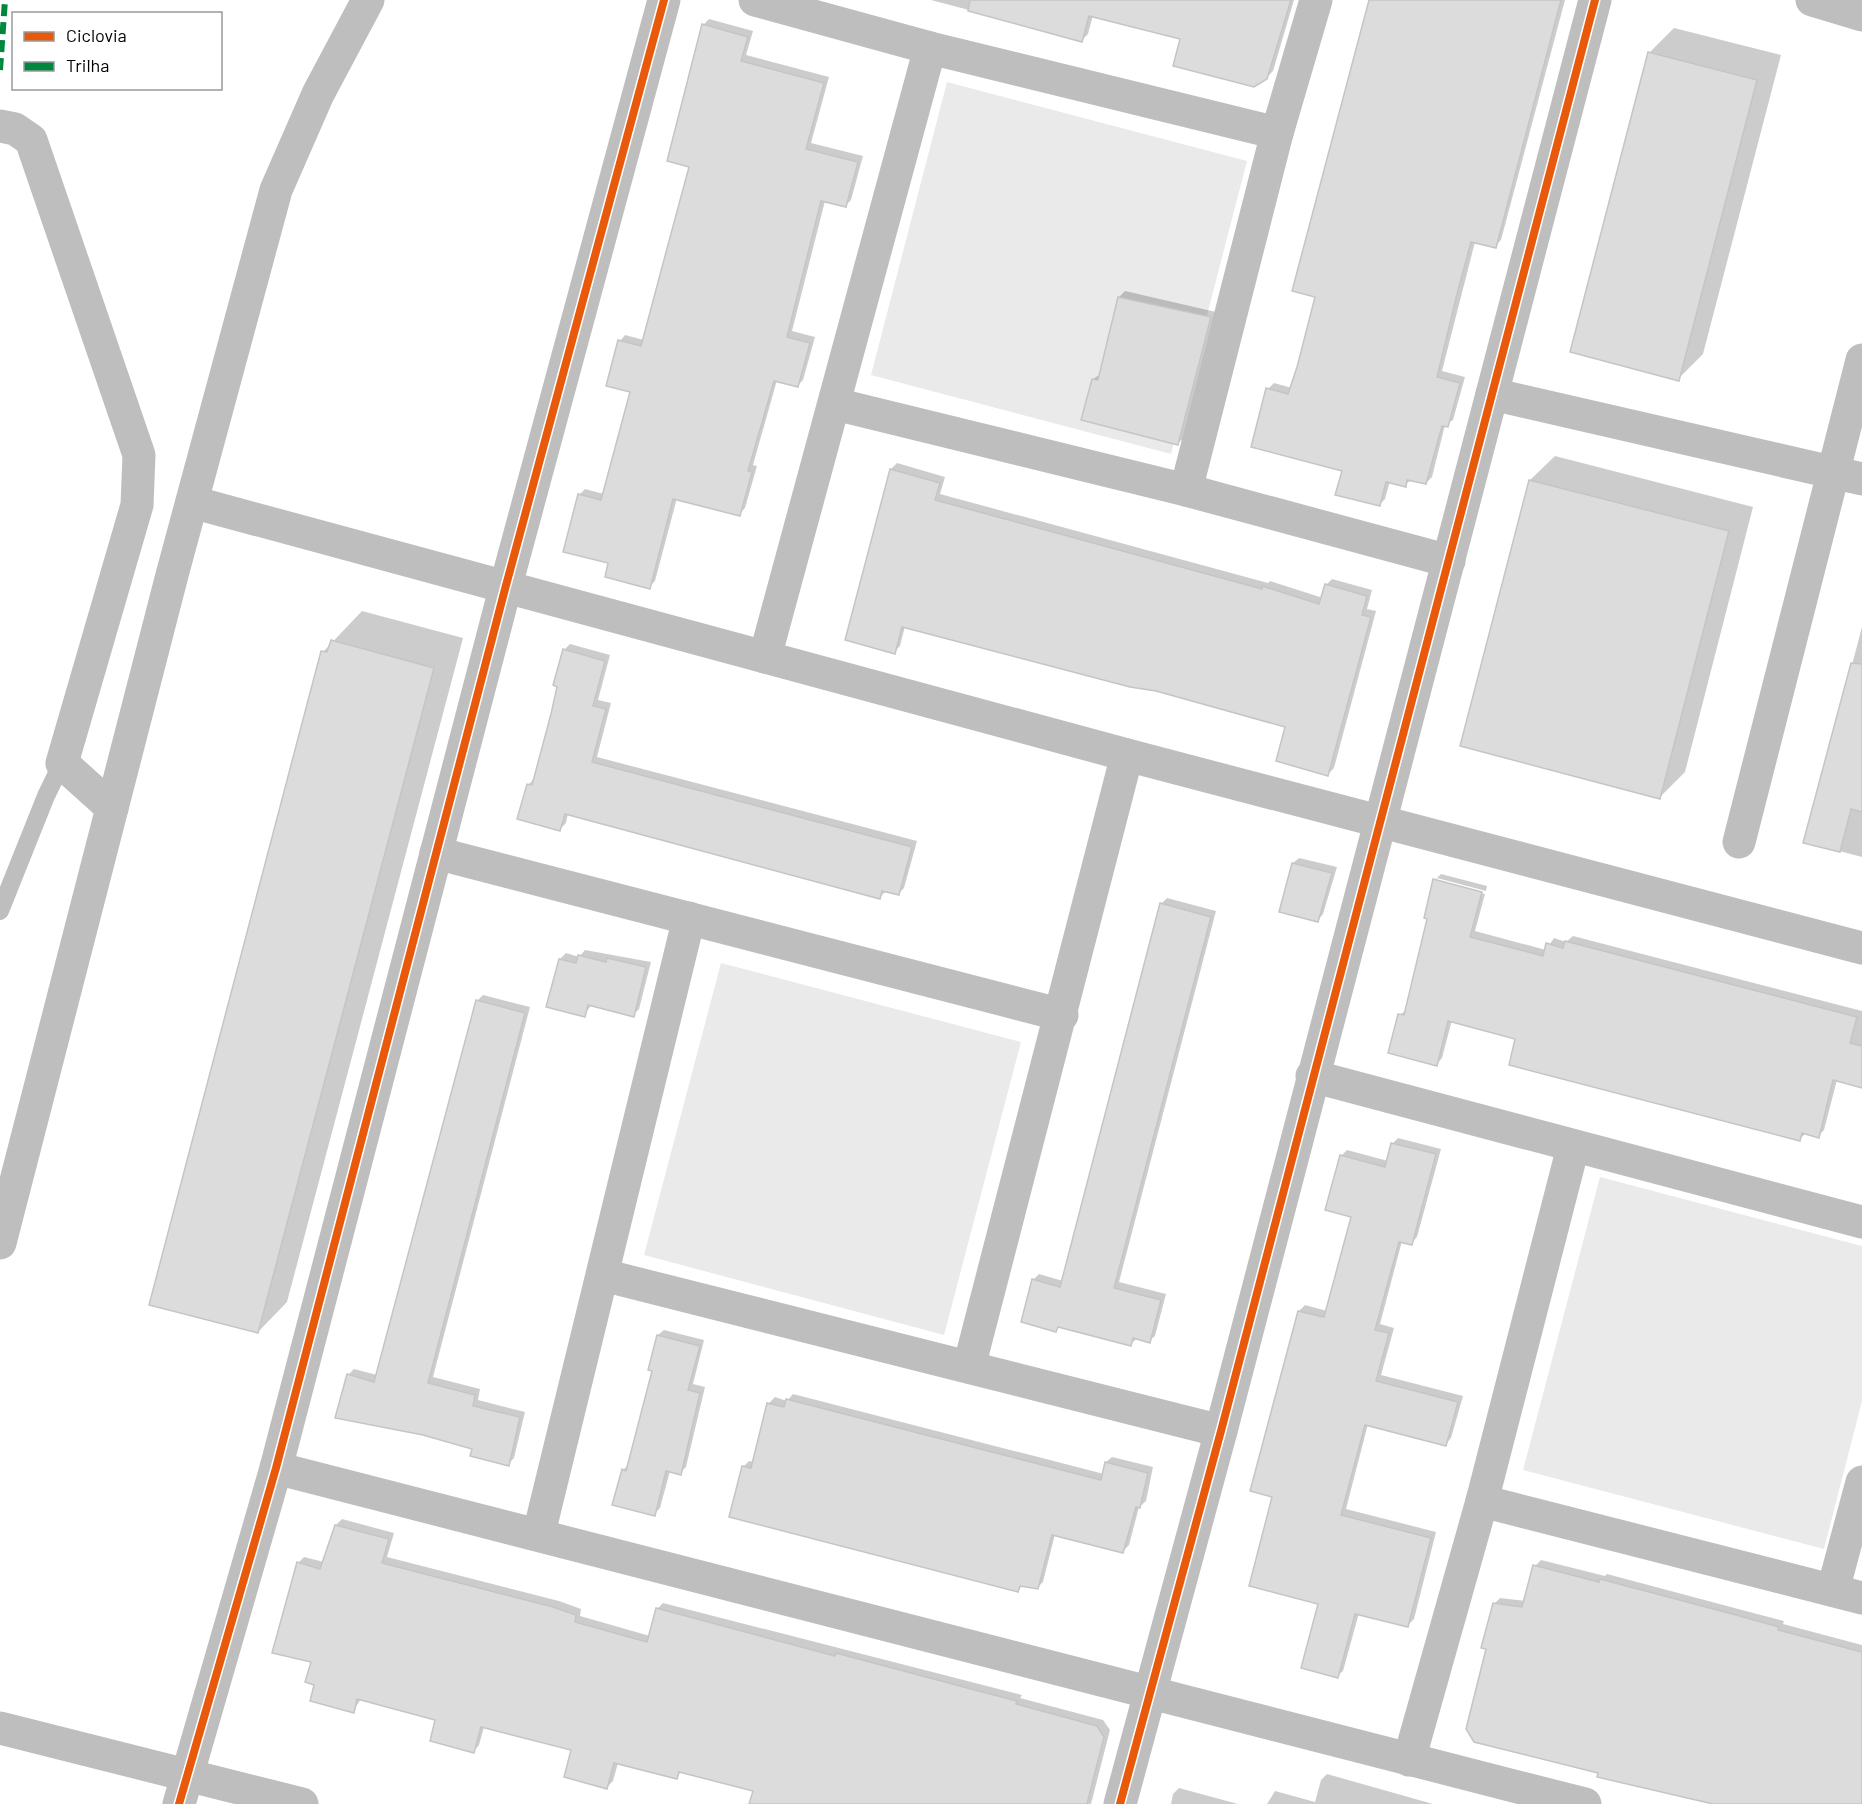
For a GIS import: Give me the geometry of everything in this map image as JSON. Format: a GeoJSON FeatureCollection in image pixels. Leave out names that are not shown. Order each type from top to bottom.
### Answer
{"type":"FeatureCollection","features":[{"type":"Feature","properties":{"kind":"street"},"geometry":{"type":"LineString","coordinates":[[0,1244],[192,502],[276,190],[318,94],[368,0]]}},
{"type":"Feature","properties":{"kind":"street"},"geometry":{"type":"LineString","coordinates":[[183,1789],[276,1468],[505,589],[664,0]]}},
{"type":"Feature","properties":{"kind":"street"},"geometry":{"type":"LineString","coordinates":[[754,0],[930,48],[1277,133]]}},
{"type":"Feature","properties":{"kind":"street"},"geometry":{"type":"LineString","coordinates":[[1186,490],[1277,133],[1316,0]]}},
{"type":"Feature","properties":{"kind":"street"},"geometry":{"type":"LineString","coordinates":[[1120,1804],[1221,1431],[1595,0]]}},
{"type":"Feature","properties":{"kind":"street"},"geometry":{"type":"LineString","coordinates":[[1812,0],[1862,15]]}},
{"type":"Feature","properties":{"kind":"street"},"geometry":{"type":"LineString","coordinates":[[765,657],[930,48]]}},
{"type":"Feature","properties":{"kind":"street"},"geometry":{"type":"LineString","coordinates":[[0,126],[15,129],[31,140],[139,455],[137,505],[62,763],[112,808]]}},
{"type":"Feature","properties":{"kind":"street"},"geometry":{"type":"LineString","coordinates":[[1739,842],[1848,476],[1862,360]]}},
{"type":"Feature","properties":{"kind":"street"},"geometry":{"type":"LineString","coordinates":[[1492,394],[1848,476]]}},
{"type":"Feature","properties":{"kind":"street"},"geometry":{"type":"LineString","coordinates":[[835,404],[1186,490],[1449,561]]}},
{"type":"Feature","properties":{"kind":"street"},"geometry":{"type":"LineString","coordinates":[[192,502],[505,589],[1862,948]]}},
{"type":"Feature","properties":{"kind":"street"},"geometry":{"type":"LineString","coordinates":[[969,1367],[1062,1015],[1127,755]]}},
{"type":"Feature","properties":{"kind":"street"},"geometry":{"type":"LineString","coordinates":[[436,853],[1062,1015]]}},
{"type":"Feature","properties":{"kind":"street"},"geometry":{"type":"LineString","coordinates":[[539,1533],[689,918]]}},
{"type":"Feature","properties":{"kind":"street"},"geometry":{"type":"LineString","coordinates":[[1312,1076],[1862,1222]]}},
{"type":"Feature","properties":{"kind":"street"},"geometry":{"type":"LineString","coordinates":[[1409,1760],[1482,1501],[1573,1147]]}},
{"type":"Feature","properties":{"kind":"street"},"geometry":{"type":"LineString","coordinates":[[603,1275],[1221,1431]]}},
{"type":"Feature","properties":{"kind":"street"},"geometry":{"type":"LineString","coordinates":[[276,1468],[539,1533],[1150,1695],[1585,1804]]}},
{"type":"Feature","properties":{"kind":"street"},"geometry":{"type":"LineString","coordinates":[[1482,1501],[1847,1594],[1862,1482]]}},
{"type":"Feature","properties":{"kind":"street"},"geometry":{"type":"LineString","coordinates":[[0,1728],[183,1789],[302,1804]]}},
{"type":"Feature","properties":{"kind":"lane"},"geometry":{"type":"LineString","coordinates":[[0,911],[46,796],[62,763]]}},
{"type":"Feature","properties":{"kind":"shaded area"},"geometry":{"type":"Polygon","coordinates":[[[947,82],[1247,161],[1171,454],[871,375],[947,82]]]}},
{"type":"Feature","properties":{"kind":"shaded area"},"geometry":{"type":"Polygon","coordinates":[[[721,963],[1021,1042],[944,1335],[644,1255],[721,963]]]}},
{"type":"Feature","properties":{"kind":"shaded area"},"geometry":{"type":"Polygon","coordinates":[[[1600,1177],[1862,1246],[1862,1401],[1824,1549],[1523,1470],[1600,1177]]]}},
{"type":"Feature","properties":{"kind":"building"},"geometry":{"type":"Polygon","coordinates":[[[970,0],[1291,0],[1267,79],[1254,87],[1173,66],[1180,39],[1089,16],[1082,42],[968,11],[970,0]]]}},
{"type":"Feature","properties":{"kind":"building"},"geometry":{"type":"Polygon","coordinates":[[[1369,0],[1561,0],[1496,248],[1471,242],[1457,294],[1437,377],[1460,383],[1448,427],[1442,426],[1426,484],[1407,480],[1406,487],[1386,482],[1380,506],[1335,495],[1342,471],[1251,447],[1266,388],[1288,394],[1297,367],[1315,297],[1292,291],[1369,0]]]}},
{"type":"Feature","properties":{"kind":"building"},"geometry":{"type":"Polygon","coordinates":[[[702,24],[748,37],[741,61],[824,83],[806,149],[858,162],[846,207],[821,201],[787,337],[810,343],[798,387],[774,381],[748,471],[752,472],[740,516],[673,499],[650,589],[605,577],[608,563],[563,552],[578,494],[601,500],[630,392],[606,386],[618,340],[641,346],[689,167],[667,161],[702,24]]]}},
{"type":"Feature","properties":{"kind":"building"},"geometry":{"type":"Polygon","coordinates":[[[1648,52],[1757,80],[1679,381],[1570,352],[1648,52]]]}},
{"type":"Feature","properties":{"kind":"building"},"geometry":{"type":"Polygon","coordinates":[[[1118,297],[1211,317],[1178,445],[1081,420],[1092,379],[1098,380],[1118,297]]]}},
{"type":"Feature","properties":{"kind":"building"},"geometry":{"type":"Polygon","coordinates":[[[890,469],[940,483],[935,500],[1262,589],[1262,586],[1319,604],[1325,584],[1367,596],[1362,615],[1371,617],[1328,776],[1276,761],[1285,727],[1156,691],[1130,687],[902,627],[895,654],[845,640],[890,469]]]}},
{"type":"Feature","properties":{"kind":"building"},"geometry":{"type":"Polygon","coordinates":[[[1529,480],[1729,531],[1660,799],[1460,746],[1529,480]]]}},
{"type":"Feature","properties":{"kind":"building"},"geometry":{"type":"Polygon","coordinates":[[[331,640],[434,668],[258,1333],[149,1305],[321,651],[327,652],[331,640]]]}},
{"type":"Feature","properties":{"kind":"building"},"geometry":{"type":"Polygon","coordinates":[[[563,649],[605,661],[593,706],[606,709],[592,762],[912,847],[899,895],[882,891],[880,899],[565,814],[560,831],[517,819],[527,784],[532,785],[551,714],[557,687],[553,685],[563,649]]]}},
{"type":"Feature","properties":{"kind":"building"},"geometry":{"type":"Polygon","coordinates":[[[1851,663],[1862,664],[1862,812],[1851,809],[1840,852],[1803,843],[1851,663]]]}},
{"type":"Feature","properties":{"kind":"building"},"geometry":{"type":"Polygon","coordinates":[[[1292,863],[1332,873],[1318,922],[1279,912],[1292,863]]]}},
{"type":"Feature","properties":{"kind":"building"},"geometry":{"type":"Polygon","coordinates":[[[1433,879],[1482,892],[1470,937],[1543,956],[1546,943],[1563,948],[1565,941],[1857,1017],[1850,1043],[1862,1046],[1862,1088],[1833,1080],[1819,1138],[1802,1133],[1800,1141],[1509,1065],[1515,1039],[1448,1021],[1437,1066],[1388,1053],[1398,1014],[1404,1015],[1427,919],[1424,918],[1433,879]]]}},
{"type":"Feature","properties":{"kind":"building"},"geometry":{"type":"Polygon","coordinates":[[[1160,903],[1211,917],[1114,1288],[1161,1300],[1150,1343],[1133,1338],[1131,1346],[1058,1327],[1056,1332],[1021,1322],[1032,1279],[1060,1287],[1160,903]]]}},
{"type":"Feature","properties":{"kind":"building"},"geometry":{"type":"Polygon","coordinates":[[[578,955],[606,962],[607,958],[646,967],[634,1017],[588,1005],[585,1017],[546,1007],[559,959],[576,963],[578,955]]]}},
{"type":"Feature","properties":{"kind":"building"},"geometry":{"type":"Polygon","coordinates":[[[476,1000],[525,1013],[428,1383],[475,1395],[473,1406],[520,1417],[509,1466],[470,1456],[472,1449],[423,1435],[335,1418],[347,1374],[374,1382],[476,1000]]]}},
{"type":"Feature","properties":{"kind":"building"},"geometry":{"type":"Polygon","coordinates":[[[1391,1143],[1436,1154],[1412,1245],[1399,1242],[1375,1330],[1389,1333],[1376,1381],[1458,1402],[1446,1446],[1365,1425],[1341,1515],[1431,1538],[1408,1627],[1355,1614],[1338,1678],[1301,1668],[1318,1604],[1249,1586],[1272,1497],[1250,1491],[1298,1311],[1324,1317],[1351,1217],[1325,1210],[1340,1155],[1385,1167],[1391,1143]]]}},
{"type":"Feature","properties":{"kind":"building"},"geometry":{"type":"Polygon","coordinates":[[[657,1335],[700,1346],[688,1390],[700,1393],[681,1475],[666,1471],[655,1516],[612,1505],[622,1469],[626,1471],[652,1371],[648,1370],[657,1335]]]}},
{"type":"Feature","properties":{"kind":"building"},"geometry":{"type":"Polygon","coordinates":[[[786,1399],[1101,1480],[1105,1462],[1148,1473],[1140,1508],[1136,1507],[1123,1553],[1052,1535],[1038,1589],[1020,1586],[1018,1592],[729,1517],[742,1466],[751,1468],[767,1403],[784,1407],[786,1399]]]}},
{"type":"Feature","properties":{"kind":"building"},"geometry":{"type":"Polygon","coordinates":[[[335,1525],[389,1539],[382,1563],[553,1607],[576,1615],[575,1622],[647,1642],[656,1608],[835,1656],[836,1653],[1017,1701],[1016,1704],[1097,1726],[1104,1737],[1087,1804],[749,1804],[753,1791],[679,1772],[677,1779],[614,1763],[607,1789],[564,1777],[571,1750],[481,1727],[474,1753],[430,1741],[435,1720],[357,1699],[354,1713],[310,1701],[314,1685],[305,1682],[311,1662],[272,1653],[297,1562],[320,1569],[335,1525]]]}},
{"type":"Feature","properties":{"kind":"building"},"geometry":{"type":"Polygon","coordinates":[[[1533,1565],[1599,1582],[1600,1579],[1736,1615],[1779,1627],[1778,1630],[1862,1652],[1862,1804],[1713,1804],[1597,1777],[1598,1773],[1474,1742],[1466,1729],[1486,1649],[1481,1648],[1493,1603],[1522,1607],[1533,1565]]]}},
{"type":"Feature","properties":{"kind":"marked path"},"geometry":{"type":"LineString","coordinates":[[0,70],[5,0]]}},
{"type":"Feature","properties":{"kind":"cycle path"},"geometry":{"type":"LineString","coordinates":[[179,1804],[276,1468],[505,589],[664,0]]}},
{"type":"Feature","properties":{"kind":"cycle path"},"geometry":{"type":"LineString","coordinates":[[1120,1804],[1221,1431],[1595,0]]}}]}
